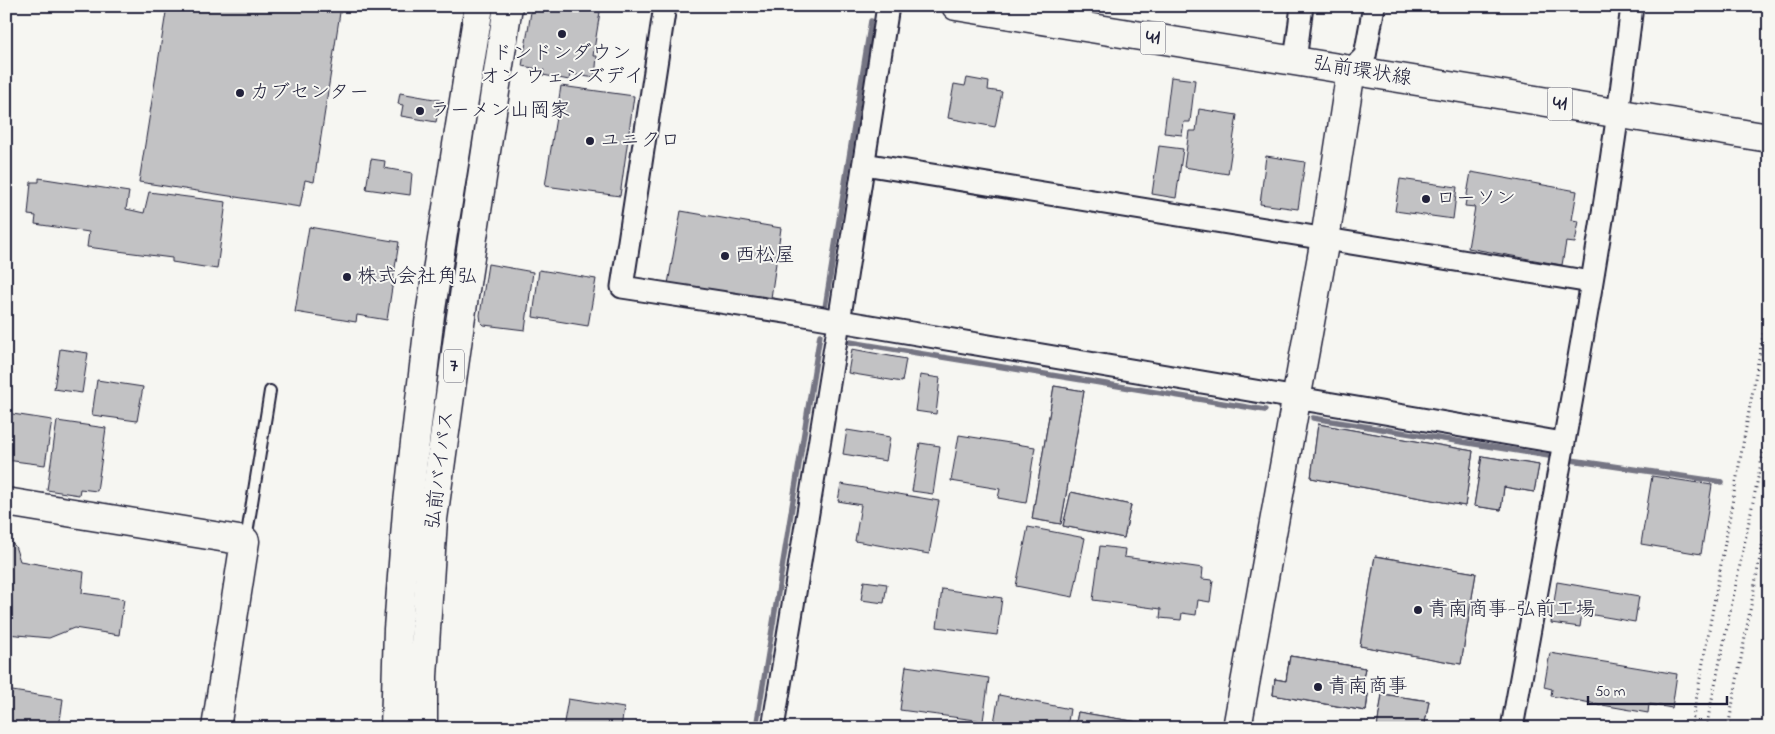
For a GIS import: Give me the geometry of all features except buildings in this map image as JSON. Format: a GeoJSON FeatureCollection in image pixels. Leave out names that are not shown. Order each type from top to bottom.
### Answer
{"type":"FeatureCollection","features":[{"type":"Feature","properties":{"kind":"main road","name":"弘前バイパス"},"geometry":{"type":"LineString","coordinates":[[395,728],[398,629],[410,492],[430,315],[479,6]]}},
{"type":"Feature","properties":{"kind":"main road","name":"弘前バイパス"},"geometry":{"type":"LineString","coordinates":[[423,728],[423,676],[433,519],[460,323],[508,6]]}},
{"type":"Feature","properties":{"kind":"main road","name":"弘前環状線"},"geometry":{"type":"LineString","coordinates":[[956,6],[1769,138]]}},
{"type":"Feature","properties":{"kind":"main road"},"geometry":{"type":"LineString","coordinates":[[1237,728],[1325,239],[1351,70]]}},
{"type":"Feature","properties":{"kind":"main road"},"geometry":{"type":"LineString","coordinates":[[6,502],[246,541],[216,728]]}},
{"type":"Feature","properties":{"kind":"street"},"geometry":{"type":"LineString","coordinates":[[664,6],[622,287],[805,315],[1563,443]]}},
{"type":"Feature","properties":{"kind":"street"},"geometry":{"type":"LineString","coordinates":[[773,728],[888,6]]}},
{"type":"Feature","properties":{"kind":"street"},"geometry":{"type":"LineString","coordinates":[[1295,61],[1302,6]]}},
{"type":"Feature","properties":{"kind":"street"},"geometry":{"type":"LineString","coordinates":[[1351,70],[1365,56],[1374,6]]}},
{"type":"Feature","properties":{"kind":"street"},"geometry":{"type":"LineString","coordinates":[[1512,728],[1619,114],[1632,6]]}},
{"type":"Feature","properties":{"kind":"street"},"geometry":{"type":"LineString","coordinates":[[864,164],[1591,282]]}},
{"type":"Feature","properties":{"kind":"lane"},"geometry":{"type":"LineString","coordinates":[[246,541],[270,391]]}},
{"type":"Feature","properties":{"kind":"path"},"geometry":{"type":"LineString","coordinates":[[1691,728],[1769,302]]}},
{"type":"Feature","properties":{"kind":"path"},"geometry":{"type":"LineString","coordinates":[[1706,728],[1769,425]]}},
{"type":"Feature","properties":{"kind":"path"},"geometry":{"type":"LineString","coordinates":[[1728,728],[1769,509]]}},
{"type":"Feature","properties":{"kind":"waterway"},"geometry":{"type":"LineString","coordinates":[[825,308],[871,21]]}},
{"type":"Feature","properties":{"kind":"waterway"},"geometry":{"type":"LineString","coordinates":[[756,728],[820,335]]}},
{"type":"Feature","properties":{"kind":"waterway"},"geometry":{"type":"LineString","coordinates":[[850,342],[1265,410]]}},
{"type":"Feature","properties":{"kind":"waterway"},"geometry":{"type":"LineString","coordinates":[[1313,418],[1549,456]]}},
{"type":"Feature","properties":{"kind":"waterway"},"geometry":{"type":"LineString","coordinates":[[1571,460],[1722,482]]}},
{"type":"Feature","properties":{"kind":"place","name":"ドンドンダウン オン ウェンズデイ"},"geometry":{"type":"Point","coordinates":[562,34]}},
{"type":"Feature","properties":{"kind":"place","name":"カブセンター"},"geometry":{"type":"Point","coordinates":[240,93]}},
{"type":"Feature","properties":{"kind":"place","name":"ラーメン山岡家"},"geometry":{"type":"Point","coordinates":[420,111]}},
{"type":"Feature","properties":{"kind":"place","name":"ユニクロ"},"geometry":{"type":"Point","coordinates":[590,141]}},
{"type":"Feature","properties":{"kind":"place","name":"ローソン"},"geometry":{"type":"Point","coordinates":[1426,199]}},
{"type":"Feature","properties":{"kind":"place","name":"西松屋"},"geometry":{"type":"Point","coordinates":[725,256]}},
{"type":"Feature","properties":{"kind":"place","name":"株式会社角弘"},"geometry":{"type":"Point","coordinates":[347,277]}},
{"type":"Feature","properties":{"kind":"place","name":"青南商事-弘前工場"},"geometry":{"type":"Point","coordinates":[1418,610]}},
{"type":"Feature","properties":{"kind":"place","name":"青南商事"},"geometry":{"type":"Point","coordinates":[1318,687]}}]}
